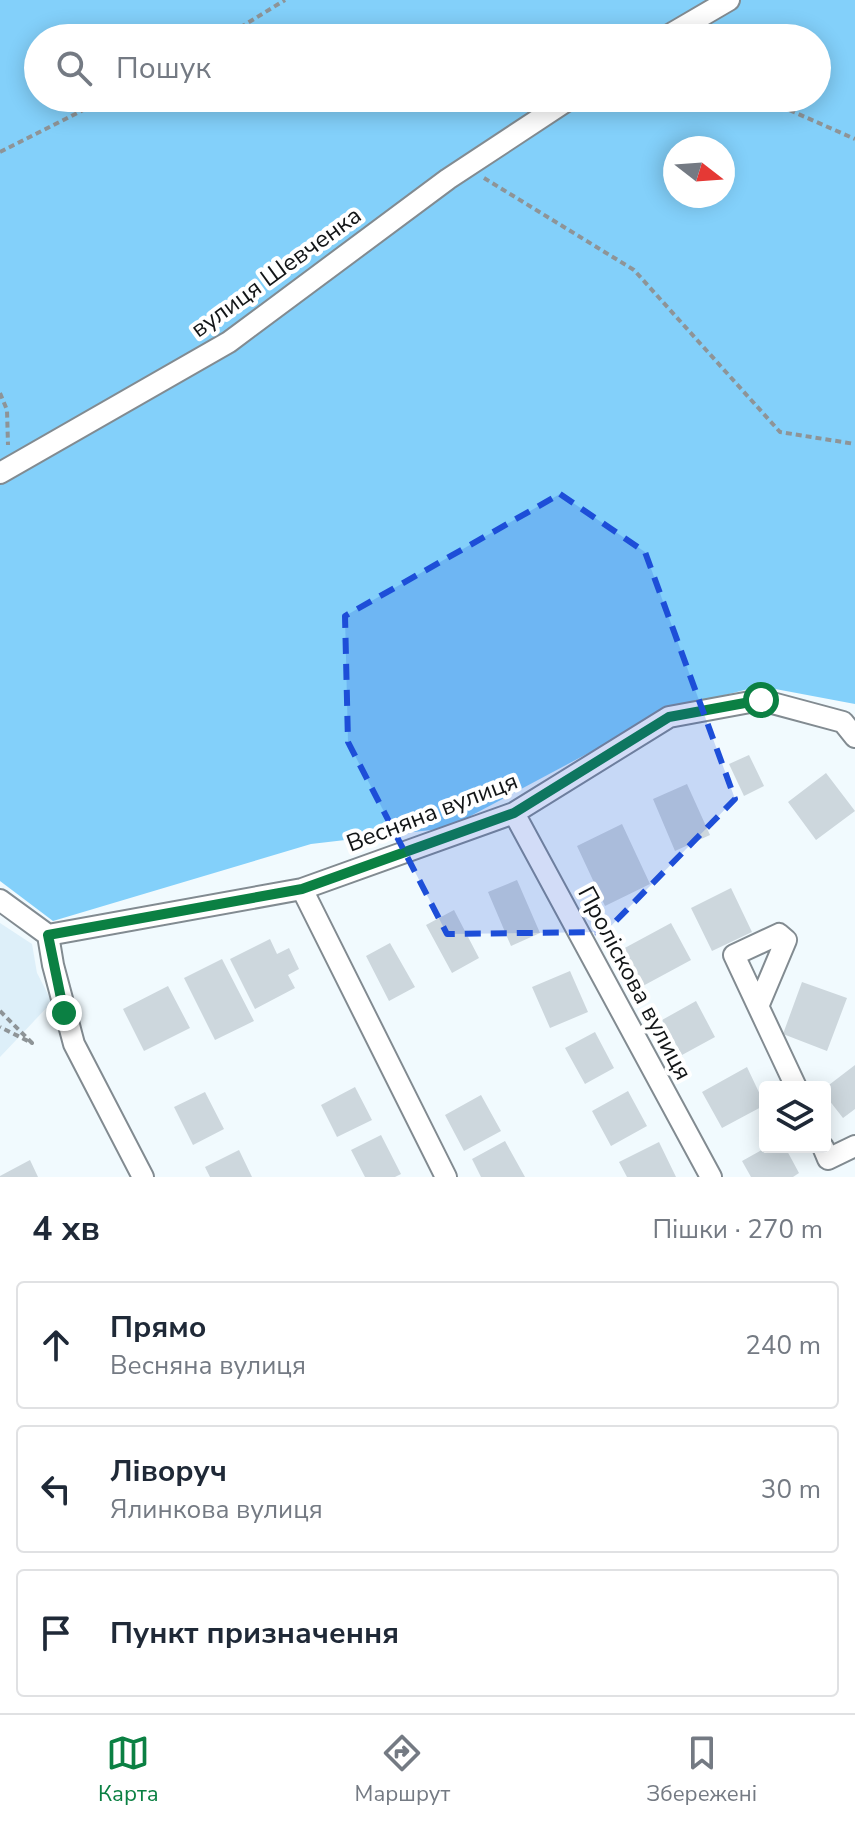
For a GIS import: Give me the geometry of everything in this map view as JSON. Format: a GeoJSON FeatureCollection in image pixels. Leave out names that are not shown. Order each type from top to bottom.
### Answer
{"type":"FeatureCollection","features":[{"type":"Feature","properties":{"kind":"street"},"geometry":{"type":"LineString","coordinates":[[688,24],[729,0]]}},
{"type":"Feature","properties":{"kind":"street","name":"вулиця Шевченка"},"geometry":{"type":"LineString","coordinates":[[4,470],[229,342],[466,167],[550,112]]}},
{"type":"Feature","properties":{"kind":"street","name":"Весняна вулиця"},"geometry":{"type":"LineString","coordinates":[[48,935],[302,889],[514,813],[669,717],[761,700],[843,722],[855,737]]}},
{"type":"Feature","properties":{"kind":"street","name":"Проліскова вулиця"},"geometry":{"type":"LineString","coordinates":[[514,813],[711,1177]]}},
{"type":"Feature","properties":{"kind":"street"},"geometry":{"type":"LineString","coordinates":[[302,889],[446,1177]]}},
{"type":"Feature","properties":{"kind":"street"},"geometry":{"type":"LineString","coordinates":[[0,900],[48,935],[55,977],[74,1044],[143,1177]]}},
{"type":"Feature","properties":{"kind":"street"},"geometry":{"type":"LineString","coordinates":[[759,1004],[793,1081]]}},
{"type":"Feature","properties":{"kind":"street"},"geometry":{"type":"LineString","coordinates":[[826,1153],[828,1159],[855,1146]]}},
{"type":"Feature","properties":{"kind":"path"},"geometry":{"type":"LineString","coordinates":[[246,24],[285,0]]}},
{"type":"Feature","properties":{"kind":"path"},"geometry":{"type":"LineString","coordinates":[[0,152],[79,112]]}},
{"type":"Feature","properties":{"kind":"path"},"geometry":{"type":"LineString","coordinates":[[794,112],[855,139]]}},
{"type":"Feature","properties":{"kind":"path"},"geometry":{"type":"LineString","coordinates":[[466,167],[634,270],[780,432],[855,444]]}},
{"type":"Feature","properties":{"kind":"path"},"geometry":{"type":"LineString","coordinates":[[0,393],[7,410],[4,470]]}},
{"type":"Feature","properties":{"kind":"path"},"geometry":{"type":"LineString","coordinates":[[0,1011],[32,1043],[0,1027]]}},
{"type":"Feature","properties":{"kind":"highlighted area"},"geometry":{"type":"Polygon","coordinates":[[[560,494],[645,552],[735,799],[605,932],[447,934],[348,742],[345,616],[560,494]]]}},
{"type":"Feature","properties":{"kind":"shaded area"},"geometry":{"type":"Polygon","coordinates":[[[0,0],[855,0],[855,704],[760,686],[671,709],[448,828],[311,844],[53,921],[0,881],[0,0]]]}},
{"type":"Feature","properties":{"kind":"shaded area"},"geometry":{"type":"Polygon","coordinates":[[[0,923],[32,944],[37,973],[52,1002],[0,1057],[0,923]]]}},
{"type":"Feature","properties":{"kind":"building"},"geometry":{"type":"Polygon","coordinates":[[[749,755],[764,786],[744,796],[729,764],[749,755]]]}},
{"type":"Feature","properties":{"kind":"building"},"geometry":{"type":"Polygon","coordinates":[[[826,773],[855,811],[816,840],[788,802],[826,773]]]}},
{"type":"Feature","properties":{"kind":"building"},"geometry":{"type":"Polygon","coordinates":[[[687,784],[710,835],[675,851],[653,799],[687,784]]]}},
{"type":"Feature","properties":{"kind":"building"},"geometry":{"type":"Polygon","coordinates":[[[622,824],[650,884],[605,906],[577,846],[622,824]]]}},
{"type":"Feature","properties":{"kind":"building"},"geometry":{"type":"Polygon","coordinates":[[[517,880],[540,933],[511,946],[488,892],[517,880]]]}},
{"type":"Feature","properties":{"kind":"building"},"geometry":{"type":"Polygon","coordinates":[[[731,888],[752,932],[712,951],[691,908],[731,888]]]}},
{"type":"Feature","properties":{"kind":"building"},"geometry":{"type":"Polygon","coordinates":[[[454,910],[479,958],[452,973],[426,925],[454,910]]]}},
{"type":"Feature","properties":{"kind":"building"},"geometry":{"type":"Polygon","coordinates":[[[671,923],[691,960],[641,987],[621,950],[671,923]]]}},
{"type":"Feature","properties":{"kind":"building"},"geometry":{"type":"Polygon","coordinates":[[[270,939],[277,954],[289,948],[299,969],[288,975],[295,988],[255,1009],[230,959],[270,939]]]}},
{"type":"Feature","properties":{"kind":"building"},"geometry":{"type":"Polygon","coordinates":[[[390,943],[415,987],[389,1001],[366,956],[390,943]]]}},
{"type":"Feature","properties":{"kind":"building"},"geometry":{"type":"Polygon","coordinates":[[[222,959],[254,1021],[215,1040],[184,978],[222,959]]]}},
{"type":"Feature","properties":{"kind":"building"},"geometry":{"type":"Polygon","coordinates":[[[570,971],[588,1012],[550,1028],[532,987],[570,971]]]}},
{"type":"Feature","properties":{"kind":"building"},"geometry":{"type":"Polygon","coordinates":[[[802,982],[847,998],[827,1051],[783,1034],[802,982]]]}},
{"type":"Feature","properties":{"kind":"building"},"geometry":{"type":"Polygon","coordinates":[[[168,986],[190,1028],[144,1051],[123,1009],[168,986]]]}},
{"type":"Feature","properties":{"kind":"building"},"geometry":{"type":"Polygon","coordinates":[[[696,1001],[715,1037],[682,1055],[662,1020],[696,1001]]]}},
{"type":"Feature","properties":{"kind":"building"},"geometry":{"type":"Polygon","coordinates":[[[595,1032],[614,1068],[585,1084],[565,1048],[595,1032]]]}},
{"type":"Feature","properties":{"kind":"building"},"geometry":{"type":"Polygon","coordinates":[[[855,1065],[855,1109],[843,1118],[831,1103],[831,1083],[855,1065]]]}},
{"type":"Feature","properties":{"kind":"building"},"geometry":{"type":"Polygon","coordinates":[[[747,1067],[759,1092],[759,1108],[722,1128],[702,1092],[747,1067]]]}},
{"type":"Feature","properties":{"kind":"building"},"geometry":{"type":"Polygon","coordinates":[[[355,1087],[372,1120],[337,1137],[321,1105],[355,1087]]]}},
{"type":"Feature","properties":{"kind":"building"},"geometry":{"type":"Polygon","coordinates":[[[628,1091],[647,1126],[611,1146],[592,1111],[628,1091]]]}},
{"type":"Feature","properties":{"kind":"building"},"geometry":{"type":"Polygon","coordinates":[[[205,1092],[224,1129],[193,1145],[174,1107],[205,1092]]]}},
{"type":"Feature","properties":{"kind":"building"},"geometry":{"type":"Polygon","coordinates":[[[481,1095],[501,1131],[464,1151],[445,1115],[481,1095]]]}},
{"type":"Feature","properties":{"kind":"building"},"geometry":{"type":"Polygon","coordinates":[[[381,1135],[401,1174],[395,1177],[365,1177],[351,1150],[381,1135]]]}},
{"type":"Feature","properties":{"kind":"building"},"geometry":{"type":"Polygon","coordinates":[[[505,1141],[525,1177],[481,1177],[472,1159],[505,1141]]]}},
{"type":"Feature","properties":{"kind":"building"},"geometry":{"type":"Polygon","coordinates":[[[659,1142],[676,1177],[627,1177],[619,1162],[659,1142]]]}},
{"type":"Feature","properties":{"kind":"building"},"geometry":{"type":"Polygon","coordinates":[[[239,1150],[252,1177],[210,1177],[205,1167],[239,1150]]]}},
{"type":"Feature","properties":{"kind":"building"},"geometry":{"type":"Polygon","coordinates":[[[759,1151],[788,1153],[799,1173],[793,1177],[751,1177],[742,1161],[759,1151]]]}},
{"type":"Feature","properties":{"kind":"building"},"geometry":{"type":"Polygon","coordinates":[[[30,1160],[38,1177],[0,1177],[0,1176],[30,1160]]]}},
{"type":"Feature","properties":{"kind":"route"},"geometry":{"type":"LineString","coordinates":[[64,1013],[48,935],[302,889],[514,813],[669,717],[761,700]]}}]}
